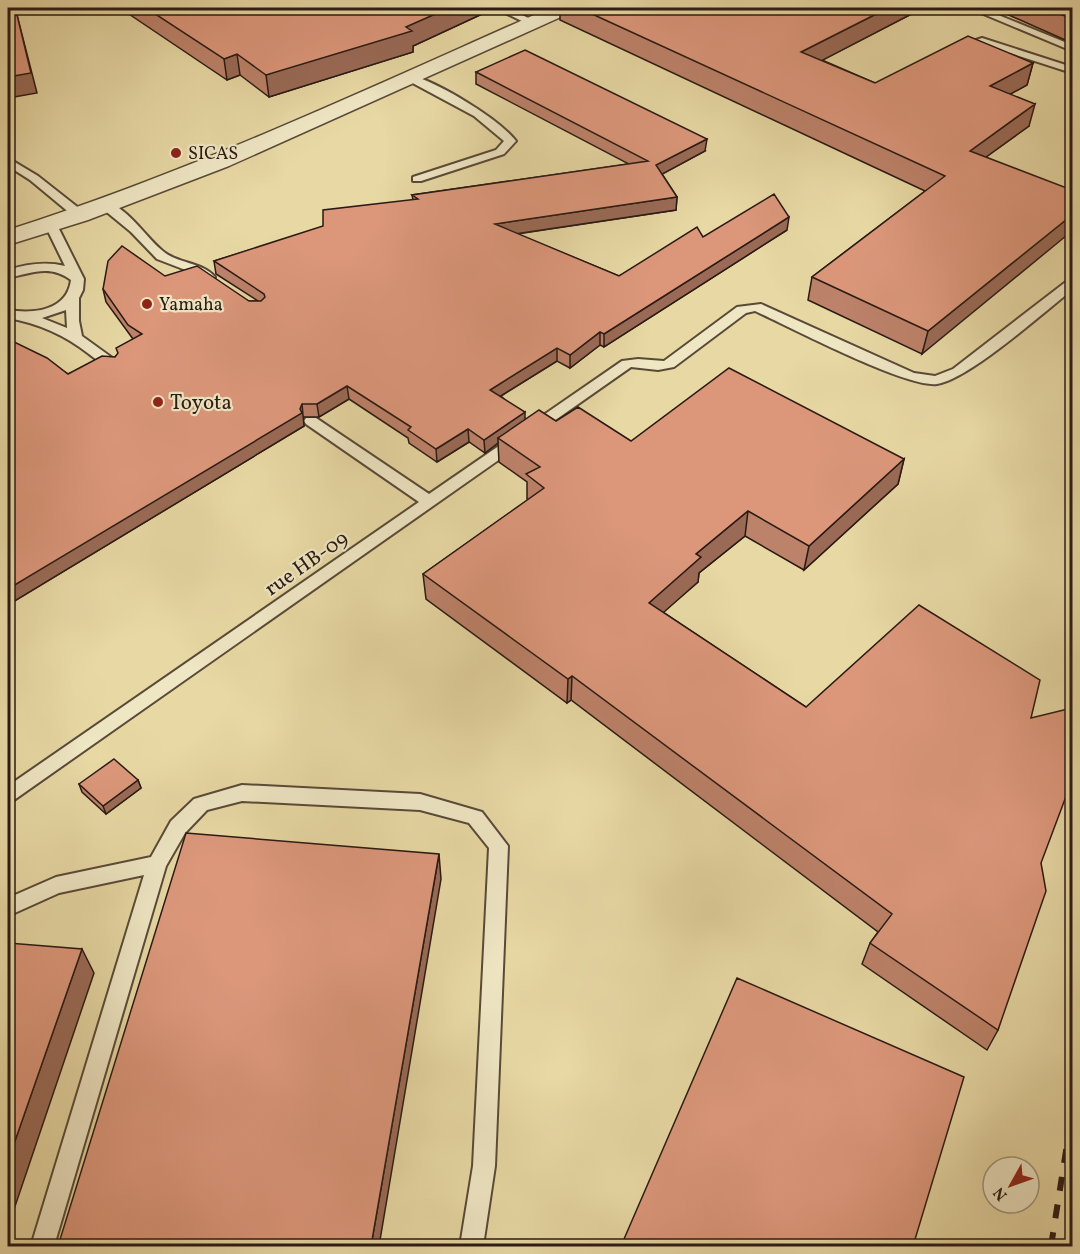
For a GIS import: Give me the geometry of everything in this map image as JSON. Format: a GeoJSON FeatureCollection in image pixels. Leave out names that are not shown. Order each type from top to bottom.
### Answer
{"type":"FeatureCollection","features":[{"type":"Feature","properties":{"kind":"street"},"geometry":{"type":"LineString","coordinates":[[8,238],[81,216],[236,156],[565,8]]}},
{"type":"Feature","properties":{"kind":"lane"},"geometry":{"type":"LineString","coordinates":[[500,8],[532,22]]}},
{"type":"Feature","properties":{"kind":"lane"},"geometry":{"type":"LineString","coordinates":[[974,8],[1072,48]]}},
{"type":"Feature","properties":{"kind":"lane"},"geometry":{"type":"LineString","coordinates":[[949,52],[975,41],[982,41],[1072,70]]}},
{"type":"Feature","properties":{"kind":"lane"},"geometry":{"type":"LineString","coordinates":[[411,78],[489,122],[503,132],[510,141],[500,152],[417,179]]}},
{"type":"Feature","properties":{"kind":"lane"},"geometry":{"type":"LineString","coordinates":[[8,160],[81,216]]}},
{"type":"Feature","properties":{"kind":"lane"},"geometry":{"type":"LineString","coordinates":[[107,206],[135,229],[161,256],[200,271],[219,284]]}},
{"type":"Feature","properties":{"kind":"lane"},"geometry":{"type":"LineString","coordinates":[[23,317],[51,312],[73,299],[79,290],[78,279],[51,225]]}},
{"type":"Feature","properties":{"kind":"lane"},"geometry":{"type":"LineString","coordinates":[[8,274],[27,267],[47,265],[68,270],[78,279]]}},
{"type":"Feature","properties":{"kind":"lane","name":"rue HB-09"},"geometry":{"type":"LineString","coordinates":[[8,795],[627,364],[660,366],[669,364],[742,310],[756,307],[911,377],[936,380],[958,372],[1072,284]]}},
{"type":"Feature","properties":{"kind":"lane"},"geometry":{"type":"LineString","coordinates":[[73,299],[72,321],[76,335]]}},
{"type":"Feature","properties":{"kind":"lane"},"geometry":{"type":"LineString","coordinates":[[8,315],[51,324],[76,335],[113,365]]}},
{"type":"Feature","properties":{"kind":"lane"},"geometry":{"type":"LineString","coordinates":[[311,421],[430,502]]}},
{"type":"Feature","properties":{"kind":"lane"},"geometry":{"type":"LineString","coordinates":[[42,1246],[157,864],[178,827],[201,804],[242,793],[420,802],[476,817],[499,846],[484,1166],[472,1246]]}},
{"type":"Feature","properties":{"kind":"lane"},"geometry":{"type":"LineString","coordinates":[[8,907],[56,885],[157,864]]}},
{"type":"Feature","properties":{"kind":"building"},"geometry":{"type":"Polygon","coordinates":[[[146,8],[449,8],[406,27],[412,31],[266,75],[237,54],[224,59],[146,8]]]}},
{"type":"Feature","properties":{"kind":"building"},"geometry":{"type":"Polygon","coordinates":[[[579,8],[888,8],[801,52],[875,83],[968,36],[1033,63],[990,86],[1035,104],[970,151],[1072,190],[1072,215],[928,331],[812,277],[945,176],[579,8]]]}},
{"type":"Feature","properties":{"kind":"building"},"geometry":{"type":"Polygon","coordinates":[[[1045,8],[1072,8],[1072,19],[1045,8]]]}},
{"type":"Feature","properties":{"kind":"building"},"geometry":{"type":"Polygon","coordinates":[[[17,15],[31,73],[8,77],[8,16],[17,15]]]}},
{"type":"Feature","properties":{"kind":"building"},"geometry":{"type":"Polygon","coordinates":[[[525,50],[707,139],[656,165],[677,197],[495,224],[619,276],[697,227],[703,237],[774,194],[789,217],[604,334],[600,332],[570,355],[557,348],[490,390],[525,412],[484,440],[468,429],[436,449],[408,430],[411,427],[347,386],[317,404],[302,404],[300,409],[302,413],[8,589],[8,339],[47,358],[68,374],[102,356],[115,357],[118,353],[116,348],[142,334],[128,325],[103,289],[108,261],[122,246],[165,276],[197,266],[249,301],[261,301],[265,297],[264,294],[214,261],[323,226],[323,210],[418,199],[412,195],[648,161],[476,72],[525,50]]]}},
{"type":"Feature","properties":{"kind":"building"},"geometry":{"type":"Polygon","coordinates":[[[729,368],[904,459],[809,546],[748,511],[696,554],[701,557],[649,603],[806,707],[919,605],[1040,680],[1031,718],[1072,708],[1072,754],[1068,791],[1041,863],[1046,891],[998,1030],[870,943],[892,914],[572,676],[568,679],[423,574],[544,488],[526,474],[540,467],[498,438],[539,410],[556,421],[578,407],[631,441],[729,368]]]}},
{"type":"Feature","properties":{"kind":"building"},"geometry":{"type":"Polygon","coordinates":[[[114,759],[138,780],[103,806],[79,784],[114,759]]]}},
{"type":"Feature","properties":{"kind":"building"},"geometry":{"type":"Polygon","coordinates":[[[186,833],[439,854],[371,1246],[58,1246],[186,833]]]}},
{"type":"Feature","properties":{"kind":"building"},"geometry":{"type":"Polygon","coordinates":[[[8,943],[82,949],[8,1161],[8,943]]]}},
{"type":"Feature","properties":{"kind":"building"},"geometry":{"type":"Polygon","coordinates":[[[737,978],[964,1077],[913,1246],[621,1246],[737,978]]]}},
{"type":"Feature","properties":{"kind":"railway"},"geometry":{"type":"LineString","coordinates":[[1051,1246],[1072,1113]]}},
{"type":"Feature","properties":{"kind":"place","name":"SICAS"},"geometry":{"type":"Point","coordinates":[176,153]}},
{"type":"Feature","properties":{"kind":"place","name":"Yamaha"},"geometry":{"type":"Point","coordinates":[147,304]}},
{"type":"Feature","properties":{"kind":"place","name":"Toyota"},"geometry":{"type":"Point","coordinates":[158,402]}}]}
